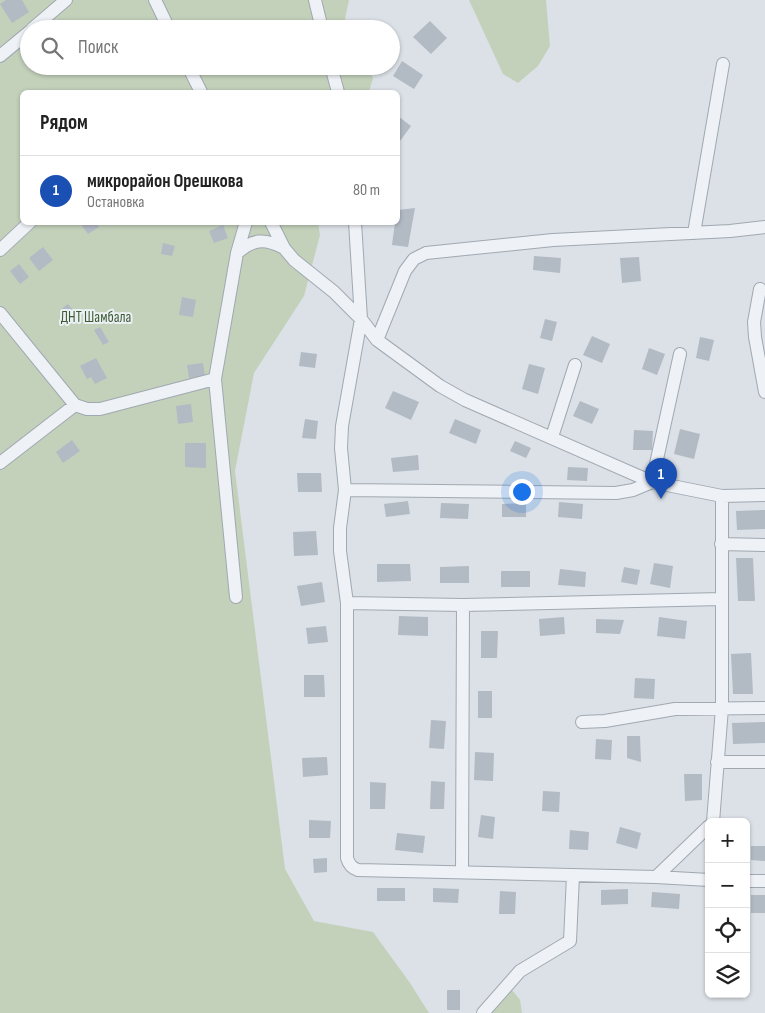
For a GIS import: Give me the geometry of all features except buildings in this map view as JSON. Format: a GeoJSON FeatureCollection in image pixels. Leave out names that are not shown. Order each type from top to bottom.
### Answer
{"type":"FeatureCollection","features":[{"type":"Feature","properties":{"kind":"street"},"geometry":{"type":"LineString","coordinates":[[43,20],[66,0]]}},
{"type":"Feature","properties":{"kind":"street"},"geometry":{"type":"LineString","coordinates":[[155,0],[165,20]]}},
{"type":"Feature","properties":{"kind":"street"},"geometry":{"type":"LineString","coordinates":[[315,0],[320,20]]}},
{"type":"Feature","properties":{"kind":"street"},"geometry":{"type":"LineString","coordinates":[[0,56],[20,39]]}},
{"type":"Feature","properties":{"kind":"street"},"geometry":{"type":"LineString","coordinates":[[694,233],[723,64]]}},
{"type":"Feature","properties":{"kind":"street"},"geometry":{"type":"LineString","coordinates":[[192,75],[200,90]]}},
{"type":"Feature","properties":{"kind":"street"},"geometry":{"type":"LineString","coordinates":[[333,75],[337,90]]}},
{"type":"Feature","properties":{"kind":"street"},"geometry":{"type":"LineString","coordinates":[[0,250],[27,225]]}},
{"type":"Feature","properties":{"kind":"street"},"geometry":{"type":"LineString","coordinates":[[236,597],[215,379],[237,253],[245,225]]}},
{"type":"Feature","properties":{"kind":"street"},"geometry":{"type":"LineString","coordinates":[[272,225],[284,248],[294,260],[322,282],[361,319],[377,340],[440,386],[464,400],[652,482],[722,496],[765,495]]}},
{"type":"Feature","properties":{"kind":"street"},"geometry":{"type":"LineString","coordinates":[[355,225],[361,319],[342,426],[341,448],[345,490],[340,528],[340,551],[347,603],[347,858],[349,864],[358,870],[573,874],[705,880]]}},
{"type":"Feature","properties":{"kind":"street"},"geometry":{"type":"LineString","coordinates":[[377,340],[405,271],[414,259],[426,254],[553,240],[694,233],[765,227]]}},
{"type":"Feature","properties":{"kind":"street"},"geometry":{"type":"LineString","coordinates":[[237,253],[246,245],[259,241],[272,242],[284,248]]}},
{"type":"Feature","properties":{"kind":"street"},"geometry":{"type":"LineString","coordinates":[[760,289],[754,322],[765,392]]}},
{"type":"Feature","properties":{"kind":"street"},"geometry":{"type":"LineString","coordinates":[[0,313],[75,405],[87,409],[100,409],[215,379]]}},
{"type":"Feature","properties":{"kind":"street"},"geometry":{"type":"LineString","coordinates":[[652,482],[680,354]]}},
{"type":"Feature","properties":{"kind":"street"},"geometry":{"type":"LineString","coordinates":[[552,438],[575,365]]}},
{"type":"Feature","properties":{"kind":"street"},"geometry":{"type":"LineString","coordinates":[[0,463],[75,405]]}},
{"type":"Feature","properties":{"kind":"street"},"geometry":{"type":"LineString","coordinates":[[345,490],[616,493],[633,490],[652,482]]}},
{"type":"Feature","properties":{"kind":"street"},"geometry":{"type":"LineString","coordinates":[[713,818],[722,708],[722,496]]}},
{"type":"Feature","properties":{"kind":"street"},"geometry":{"type":"LineString","coordinates":[[721,544],[765,545]]}},
{"type":"Feature","properties":{"kind":"street"},"geometry":{"type":"LineString","coordinates":[[347,603],[463,605],[721,599]]}},
{"type":"Feature","properties":{"kind":"street"},"geometry":{"type":"LineString","coordinates":[[462,872],[463,605]]}},
{"type":"Feature","properties":{"kind":"street"},"geometry":{"type":"LineString","coordinates":[[582,722],[605,721],[675,709],[765,708]]}},
{"type":"Feature","properties":{"kind":"street"},"geometry":{"type":"LineString","coordinates":[[717,762],[765,762]]}},
{"type":"Feature","properties":{"kind":"street"},"geometry":{"type":"LineString","coordinates":[[656,877],[705,830]]}},
{"type":"Feature","properties":{"kind":"street"},"geometry":{"type":"LineString","coordinates":[[483,1013],[520,971],[570,941],[573,874]]}},
{"type":"Feature","properties":{"kind":"street"},"geometry":{"type":"LineString","coordinates":[[750,881],[765,881]]}},
{"type":"Feature","properties":{"kind":"green space","name":"ДНТ Шамбала"},"geometry":{"type":"Polygon","coordinates":[[[0,0],[349,0],[346,20],[20,20],[20,75],[372,75],[373,78],[370,90],[20,90],[20,225],[318,225],[320,235],[304,296],[254,373],[235,471],[285,869],[314,921],[373,932],[429,1013],[0,1013],[0,0]]]}},
{"type":"Feature","properties":{"kind":"green space"},"geometry":{"type":"Polygon","coordinates":[[[469,0],[546,0],[550,46],[538,66],[518,83],[503,74],[469,0]]]}},
{"type":"Feature","properties":{"kind":"green space"},"geometry":{"type":"Polygon","coordinates":[[[512,990],[520,1000],[522,1013],[492,1013],[495,1001],[512,990]]]}},
{"type":"Feature","properties":{"kind":"place","name":"микрорайон Орешкова"},"geometry":{"type":"Point","coordinates":[661,499]}}]}
